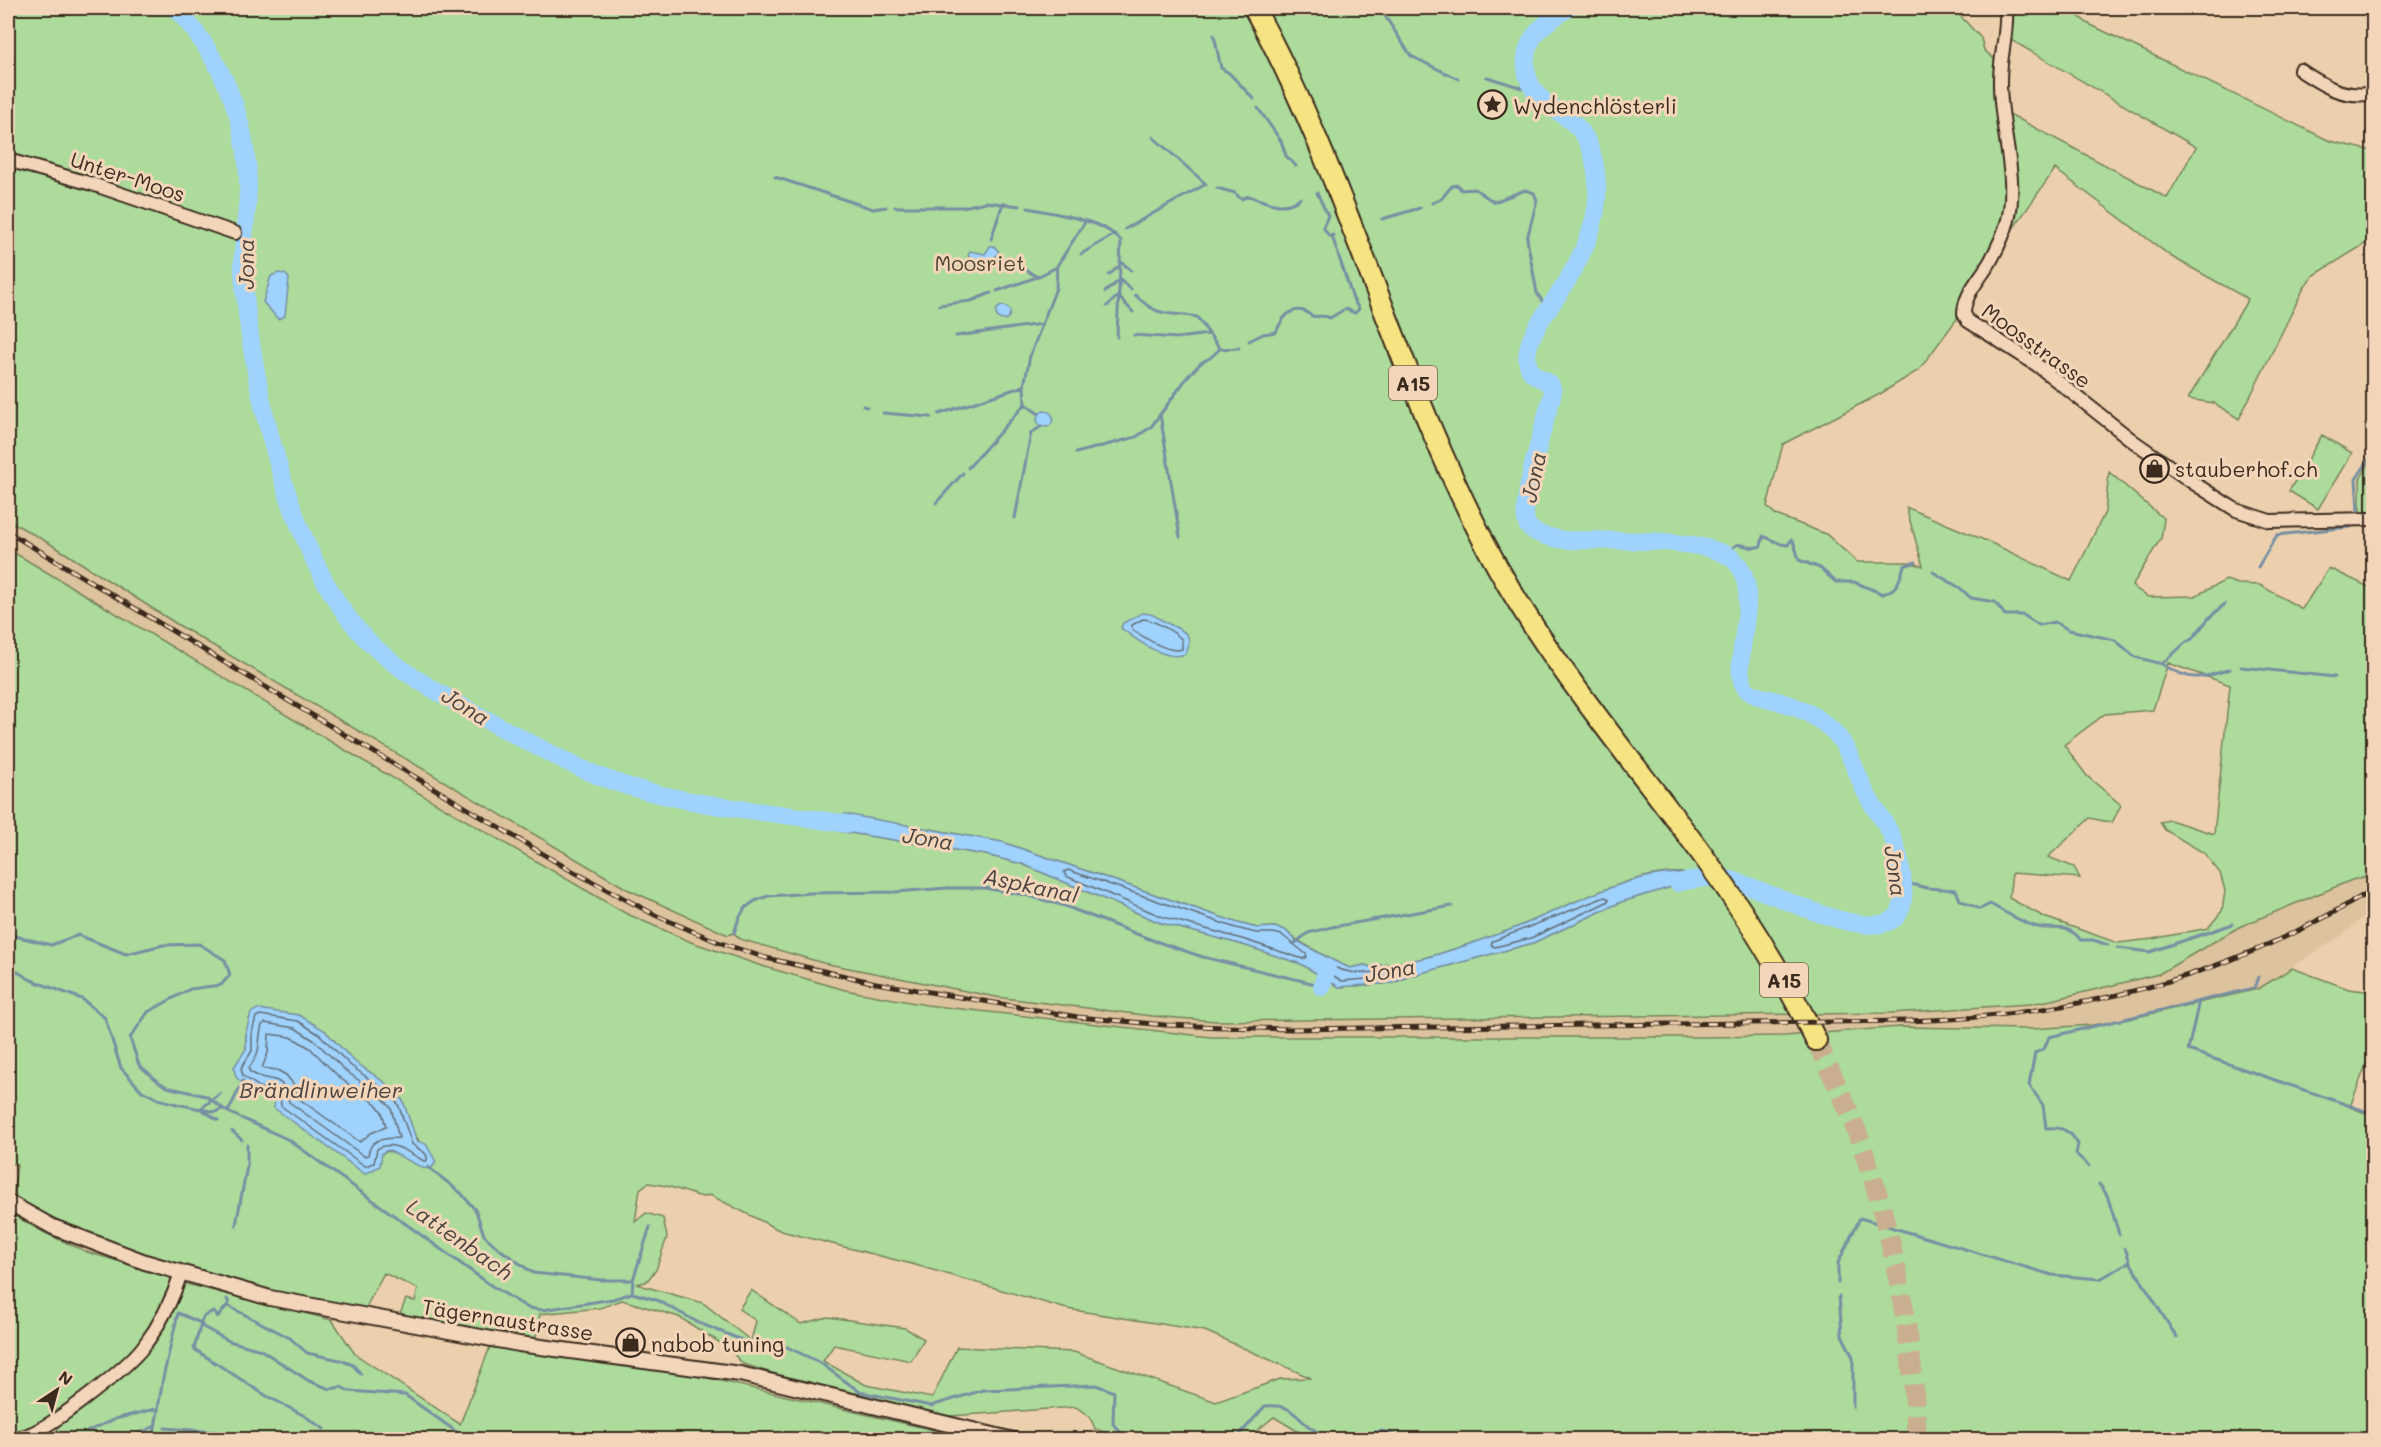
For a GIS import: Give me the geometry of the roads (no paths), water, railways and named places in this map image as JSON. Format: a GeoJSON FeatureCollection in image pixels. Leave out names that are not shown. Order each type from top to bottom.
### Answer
{"type":"FeatureCollection","features":[{"type":"Feature","properties":{"kind":"highway","name":"A15"},"geometry":{"type":"LineString","coordinates":[[1254,8],[1315,131],[1421,404],[1462,497],[1491,553],[1551,652],[1702,854],[1749,922],[1774,961],[1816,1040]]}},
{"type":"Feature","properties":{"kind":"street","name":"Moosstrasse"},"geometry":{"type":"LineString","coordinates":[[2006,8],[2008,25],[2000,79],[2000,109],[2012,192],[2011,207],[2000,242],[1966,299],[1964,314],[1968,321],[2037,365],[2133,441],[2236,510],[2270,521],[2373,519]]}},
{"type":"Feature","properties":{"kind":"street"},"geometry":{"type":"LineString","coordinates":[[2300,70],[2330,89],[2358,96],[2373,93]]}},
{"type":"Feature","properties":{"kind":"street","name":"Unter-Moos"},"geometry":{"type":"LineString","coordinates":[[8,160],[92,184],[235,233]]}},
{"type":"Feature","properties":{"kind":"street","name":"Tägernaustrasse"},"geometry":{"type":"LineString","coordinates":[[8,1202],[53,1227],[145,1262],[270,1298],[519,1344],[740,1374],[1014,1440]]}},
{"type":"Feature","properties":{"kind":"street"},"geometry":{"type":"LineString","coordinates":[[8,1439],[30,1434],[50,1424],[111,1377],[135,1355],[143,1347],[168,1306],[181,1273]]}},
{"type":"Feature","properties":{"kind":"water"},"geometry":{"type":"Polygon","coordinates":[[[990,246],[994,246],[999,252],[989,264],[976,261],[968,256],[970,251],[985,254],[990,246]]]}},
{"type":"Feature","properties":{"kind":"water"},"geometry":{"type":"Polygon","coordinates":[[[278,273],[285,274],[289,278],[285,316],[278,319],[263,302],[271,276],[278,273]]]}},
{"type":"Feature","properties":{"kind":"water"},"geometry":{"type":"Polygon","coordinates":[[[1000,306],[1006,306],[1010,313],[1006,320],[1000,320],[996,316],[996,310],[1000,306]]]}},
{"type":"Feature","properties":{"kind":"water"},"geometry":{"type":"Polygon","coordinates":[[[1045,411],[1051,413],[1053,419],[1051,425],[1045,427],[1039,425],[1037,419],[1039,413],[1045,411]]]}},
{"type":"Feature","properties":{"kind":"water"},"geometry":{"type":"Polygon","coordinates":[[[1142,613],[1153,615],[1186,633],[1189,641],[1186,654],[1178,656],[1161,653],[1121,628],[1123,623],[1142,613]]]}},
{"type":"Feature","properties":{"kind":"water"},"geometry":{"type":"Polygon","coordinates":[[[845,814],[1002,842],[1238,923],[1257,928],[1274,927],[1285,930],[1297,941],[1350,968],[1404,962],[1445,952],[1507,931],[1604,890],[1632,881],[1658,875],[1682,873],[1702,878],[1621,902],[1533,943],[1410,976],[1393,983],[1339,987],[1301,964],[1240,944],[1161,923],[1022,864],[986,855],[838,831],[824,820],[845,814]]]}},
{"type":"Feature","properties":{"kind":"water","name":"Brändlinweiher"},"geometry":{"type":"Polygon","coordinates":[[[257,1009],[299,1015],[324,1030],[354,1061],[391,1087],[403,1101],[417,1141],[426,1144],[436,1162],[431,1169],[423,1168],[388,1150],[382,1153],[380,1166],[365,1174],[274,1108],[275,1096],[272,1092],[262,1096],[239,1080],[234,1067],[246,1049],[246,1032],[251,1013],[257,1009]]]}},
{"type":"Feature","properties":{"kind":"waterway","name":"Jona"},"geometry":{"type":"LineString","coordinates":[[175,8],[206,47],[219,68],[237,114],[247,163],[248,188],[243,251],[247,316],[265,416],[297,520],[318,567],[342,609],[370,643],[416,678],[502,728],[611,781],[681,799],[847,824]]}},
{"type":"Feature","properties":{"kind":"waterway"},"geometry":{"type":"LineString","coordinates":[[1385,8],[1385,16],[1411,56],[1458,79]]}},
{"type":"Feature","properties":{"kind":"waterway","name":"Jona"},"geometry":{"type":"LineString","coordinates":[[1568,8],[1539,30],[1528,48],[1526,67],[1528,77],[1537,94],[1572,122],[1585,138],[1594,164],[1597,200],[1594,221],[1583,252],[1540,321],[1529,344],[1528,365],[1534,375],[1551,385],[1553,392],[1526,499],[1527,524],[1533,531],[1564,540],[1677,543],[1700,546],[1733,559],[1743,572],[1747,589],[1740,664],[1742,679],[1747,690],[1801,710],[1821,721],[1838,736],[1893,840],[1900,863],[1903,901],[1895,918],[1880,924],[1861,924],[1813,911],[1727,879],[1702,878],[1678,883]]}},
{"type":"Feature","properties":{"kind":"waterway"},"geometry":{"type":"LineString","coordinates":[[1214,35],[1221,68],[1229,73],[1254,99]]}},
{"type":"Feature","properties":{"kind":"waterway"},"geometry":{"type":"LineString","coordinates":[[1487,77],[1535,92]]}},
{"type":"Feature","properties":{"kind":"waterway"},"geometry":{"type":"LineString","coordinates":[[1258,108],[1281,141],[1286,156],[1296,166]]}},
{"type":"Feature","properties":{"kind":"waterway"},"geometry":{"type":"LineString","coordinates":[[1125,229],[1206,184],[1153,137]]}},
{"type":"Feature","properties":{"kind":"waterway"},"geometry":{"type":"LineString","coordinates":[[775,177],[873,209],[886,207]]}},
{"type":"Feature","properties":{"kind":"waterway"},"geometry":{"type":"LineString","coordinates":[[1432,203],[1441,199],[1452,186],[1458,185],[1461,190],[1475,189],[1494,202],[1525,190],[1534,193],[1537,200],[1527,239],[1537,293],[1548,310]]}},
{"type":"Feature","properties":{"kind":"waterway"},"geometry":{"type":"LineString","coordinates":[[1217,188],[1235,193],[1241,199],[1249,196],[1281,205],[1300,198]]}},
{"type":"Feature","properties":{"kind":"waterway"},"geometry":{"type":"LineString","coordinates":[[1317,193],[1328,216],[1323,227],[1329,236],[1333,235]]}},
{"type":"Feature","properties":{"kind":"waterway"},"geometry":{"type":"LineString","coordinates":[[895,207],[963,207],[986,202],[1020,206]]}},
{"type":"Feature","properties":{"kind":"waterway"},"geometry":{"type":"LineString","coordinates":[[991,239],[1003,203]]}},
{"type":"Feature","properties":{"kind":"waterway"},"geometry":{"type":"LineString","coordinates":[[1028,208],[1091,222],[1103,227],[1121,241],[1117,337]]}},
{"type":"Feature","properties":{"kind":"waterway"},"geometry":{"type":"LineString","coordinates":[[1382,219],[1420,208]]}},
{"type":"Feature","properties":{"kind":"waterway"},"geometry":{"type":"LineString","coordinates":[[968,468],[1025,404],[1024,386],[1030,356],[1056,288],[1057,266],[1085,222]]}},
{"type":"Feature","properties":{"kind":"waterway"},"geometry":{"type":"LineString","coordinates":[[1081,254],[1115,234]]}},
{"type":"Feature","properties":{"kind":"waterway"},"geometry":{"type":"LineString","coordinates":[[1249,341],[1263,334],[1276,332],[1283,319],[1294,311],[1304,311],[1312,316],[1330,318],[1345,309],[1355,313],[1359,309],[1353,299],[1332,236]]}},
{"type":"Feature","properties":{"kind":"waterway"},"geometry":{"type":"LineString","coordinates":[[1010,259],[1037,277]]}},
{"type":"Feature","properties":{"kind":"waterway"},"geometry":{"type":"LineString","coordinates":[[1121,262],[1131,270]]}},
{"type":"Feature","properties":{"kind":"waterway"},"geometry":{"type":"LineString","coordinates":[[1109,275],[1120,265]]}},
{"type":"Feature","properties":{"kind":"waterway"},"geometry":{"type":"LineString","coordinates":[[997,291],[1037,277],[1057,267]]}},
{"type":"Feature","properties":{"kind":"waterway"},"geometry":{"type":"LineString","coordinates":[[1105,292],[1120,280],[1131,289]]}},
{"type":"Feature","properties":{"kind":"waterway"},"geometry":{"type":"LineString","coordinates":[[939,305],[971,301],[991,293]]}},
{"type":"Feature","properties":{"kind":"waterway"},"geometry":{"type":"LineString","coordinates":[[1107,306],[1119,295]]}},
{"type":"Feature","properties":{"kind":"waterway"},"geometry":{"type":"LineString","coordinates":[[1135,295],[1157,311],[1197,317],[1220,349]]}},
{"type":"Feature","properties":{"kind":"waterway"},"geometry":{"type":"LineString","coordinates":[[1120,298],[1133,312]]}},
{"type":"Feature","properties":{"kind":"waterway"},"geometry":{"type":"LineString","coordinates":[[956,336],[1042,324]]}},
{"type":"Feature","properties":{"kind":"waterway"},"geometry":{"type":"LineString","coordinates":[[1134,335],[1177,338],[1209,334]]}},
{"type":"Feature","properties":{"kind":"waterway"},"geometry":{"type":"LineString","coordinates":[[1076,453],[1136,437],[1151,427],[1189,375],[1202,362],[1220,349],[1239,348]]}},
{"type":"Feature","properties":{"kind":"waterway"},"geometry":{"type":"LineString","coordinates":[[939,414],[1024,386]]}},
{"type":"Feature","properties":{"kind":"waterway"},"geometry":{"type":"LineString","coordinates":[[1025,404],[1039,414]]}},
{"type":"Feature","properties":{"kind":"waterway"},"geometry":{"type":"LineString","coordinates":[[863,406],[867,407]]}},
{"type":"Feature","properties":{"kind":"waterway"},"geometry":{"type":"LineString","coordinates":[[883,413],[931,417]]}},
{"type":"Feature","properties":{"kind":"waterway"},"geometry":{"type":"LineString","coordinates":[[1160,414],[1180,537]]}},
{"type":"Feature","properties":{"kind":"waterway"},"geometry":{"type":"LineString","coordinates":[[1015,518],[1031,433],[1042,426]]}},
{"type":"Feature","properties":{"kind":"waterway"},"geometry":{"type":"LineString","coordinates":[[2358,512],[2356,479],[2374,452]]}},
{"type":"Feature","properties":{"kind":"waterway"},"geometry":{"type":"LineString","coordinates":[[936,503],[963,473]]}},
{"type":"Feature","properties":{"kind":"waterway"},"geometry":{"type":"LineString","coordinates":[[2258,567],[2277,535],[2351,527]]}},
{"type":"Feature","properties":{"kind":"waterway"},"geometry":{"type":"LineString","coordinates":[[1728,555],[1739,544],[1750,547],[1761,546],[1763,536],[1781,544],[1788,545],[1791,540],[1799,560],[1820,568],[1836,582],[1854,582],[1883,594],[1895,586],[1904,566],[1916,562]]}},
{"type":"Feature","properties":{"kind":"waterway"},"geometry":{"type":"LineString","coordinates":[[1933,572],[1960,588],[1971,598],[1995,602],[2005,615],[2023,615],[2039,625],[2055,622],[2069,630],[2115,640],[2135,657],[2162,664],[2192,639],[2209,618],[2225,604]]}},
{"type":"Feature","properties":{"kind":"waterway"},"geometry":{"type":"LineString","coordinates":[[2162,664],[2180,674],[2195,677],[2230,669]]}},
{"type":"Feature","properties":{"kind":"waterway"},"geometry":{"type":"LineString","coordinates":[[2241,667],[2335,677]]}},
{"type":"Feature","properties":{"kind":"waterway"},"geometry":{"type":"LineString","coordinates":[[1903,882],[1927,888],[1956,890],[1960,900],[1980,909],[1990,904],[2032,925],[2066,929],[2076,934],[2081,940],[2093,940],[2108,945]]}},
{"type":"Feature","properties":{"kind":"waterway","name":"Aspkanal"},"geometry":{"type":"LineString","coordinates":[[734,933],[745,908],[768,896],[984,888],[1025,895],[1065,906],[1203,957],[1328,987]]}},
{"type":"Feature","properties":{"kind":"waterway"},"geometry":{"type":"LineString","coordinates":[[1295,943],[1308,933],[1332,927],[1452,906]]}},
{"type":"Feature","properties":{"kind":"waterway"},"geometry":{"type":"LineString","coordinates":[[2118,948],[2150,952],[2233,924]]}},
{"type":"Feature","properties":{"kind":"waterway","name":"Lattenbach"},"geometry":{"type":"LineString","coordinates":[[8,932],[15,936],[51,945],[78,935],[126,954],[163,945],[199,944],[225,960],[230,975],[221,985],[190,989],[148,1012],[130,1038],[139,1065],[167,1087],[206,1096],[228,1112],[289,1140],[492,1286],[528,1308],[543,1310],[613,1299],[632,1293],[657,1300],[699,1323],[757,1346],[787,1347],[819,1362],[860,1392],[931,1406],[983,1390],[1096,1385],[1114,1392],[1113,1424],[1128,1440]]}},
{"type":"Feature","properties":{"kind":"waterway"},"geometry":{"type":"LineString","coordinates":[[8,966],[31,980],[82,999],[105,1018],[121,1068],[142,1091],[158,1099],[177,1104],[215,1112],[222,1109]]}},
{"type":"Feature","properties":{"kind":"waterway"},"geometry":{"type":"LineString","coordinates":[[1322,987],[1327,968]]}},
{"type":"Feature","properties":{"kind":"waterway"},"geometry":{"type":"LineString","coordinates":[[2089,1166],[2076,1154],[2078,1144],[2072,1135],[2061,1129],[2046,1128],[2043,1105],[2029,1085],[2035,1053],[2044,1049],[2049,1037],[2254,988],[2258,977]]}},
{"type":"Feature","properties":{"kind":"waterway"},"geometry":{"type":"LineString","coordinates":[[2199,1001],[2188,1050],[2374,1114]]}},
{"type":"Feature","properties":{"kind":"waterway"},"geometry":{"type":"LineString","coordinates":[[228,1112],[243,1081]]}},
{"type":"Feature","properties":{"kind":"waterway","name":"Lattenbach"},"geometry":{"type":"LineString","coordinates":[[200,1109],[221,1093]]}},
{"type":"Feature","properties":{"kind":"waterway"},"geometry":{"type":"LineString","coordinates":[[204,1111],[218,1120]]}},
{"type":"Feature","properties":{"kind":"waterway"},"geometry":{"type":"LineString","coordinates":[[232,1131],[242,1140]]}},
{"type":"Feature","properties":{"kind":"waterway"},"geometry":{"type":"LineString","coordinates":[[236,1225],[247,1166],[247,1145]]}},
{"type":"Feature","properties":{"kind":"waterway"},"geometry":{"type":"LineString","coordinates":[[428,1167],[461,1193],[476,1211],[484,1235],[533,1273],[601,1280],[633,1280]]}},
{"type":"Feature","properties":{"kind":"waterway"},"geometry":{"type":"LineString","coordinates":[[2099,1184],[2107,1195],[2119,1234]]}},
{"type":"Feature","properties":{"kind":"waterway"},"geometry":{"type":"LineString","coordinates":[[1838,1283],[1838,1263],[1860,1218],[2052,1275],[2100,1279],[2130,1262]]}},
{"type":"Feature","properties":{"kind":"waterway"},"geometry":{"type":"LineString","coordinates":[[632,1293],[633,1280],[650,1227]]}},
{"type":"Feature","properties":{"kind":"waterway"},"geometry":{"type":"LineString","coordinates":[[2125,1248],[2130,1262],[2177,1338]]}},
{"type":"Feature","properties":{"kind":"waterway"},"geometry":{"type":"LineString","coordinates":[[1839,1296],[1842,1335],[1853,1357],[1853,1407]]}},
{"type":"Feature","properties":{"kind":"waterway"},"geometry":{"type":"LineString","coordinates":[[227,1299],[229,1303],[218,1317],[213,1311],[203,1317],[201,1323],[203,1327],[229,1341],[261,1350],[309,1381],[330,1389],[341,1387],[349,1391],[405,1395],[468,1440]]}},
{"type":"Feature","properties":{"kind":"waterway"},"geometry":{"type":"LineString","coordinates":[[228,1306],[290,1338],[307,1353],[353,1365],[361,1374]]}},
{"type":"Feature","properties":{"kind":"waterway"},"geometry":{"type":"LineString","coordinates":[[153,1440],[163,1378],[178,1313],[201,1323],[194,1349],[265,1395],[324,1429]]}},
{"type":"Feature","properties":{"kind":"waterway","name":"Lattenbach"},"geometry":{"type":"LineString","coordinates":[[1235,1440],[1265,1406],[1288,1409],[1314,1430],[1336,1440]]}},
{"type":"Feature","properties":{"kind":"waterway"},"geometry":{"type":"LineString","coordinates":[[88,1431],[115,1419],[155,1409]]}},
{"type":"Feature","properties":{"kind":"waterway"},"geometry":{"type":"LineString","coordinates":[[124,1440],[153,1427]]}},
{"type":"Feature","properties":{"kind":"waterway"},"geometry":{"type":"LineString","coordinates":[[165,1428],[322,1440]]}},
{"type":"Feature","properties":{"kind":"waterway","name":"Lattenbach"},"geometry":{"type":"LineString","coordinates":[[1339,1440],[1381,1431],[1393,1434],[1393,1440]]}},
{"type":"Feature","properties":{"kind":"tunnel"},"geometry":{"type":"LineString","coordinates":[[1816,1040],[1843,1098],[1866,1158],[1895,1262],[1912,1368],[1917,1440]]}},
{"type":"Feature","properties":{"kind":"railway"},"geometry":{"type":"LineString","coordinates":[[8,532],[563,866],[657,916],[718,942],[766,958],[876,983],[1078,1017],[1165,1025],[1290,1029],[1907,1021],[1970,1018],[2091,1001],[2149,987],[2206,969],[2263,947],[2319,920],[2374,889]]}},
{"type":"Feature","properties":{"kind":"place","name":"Wydenchlösterli"},"geometry":{"type":"Point","coordinates":[1492,105]}},
{"type":"Feature","properties":{"kind":"place","name":"stauberhof.ch"},"geometry":{"type":"Point","coordinates":[2154,468]}},
{"type":"Feature","properties":{"kind":"place","name":"nabob tuning"},"geometry":{"type":"Point","coordinates":[630,1343]}},
{"type":"Feature","properties":{"kind":"park label","name":"Moosriet"},"geometry":{"type":"Point","coordinates":[980,262]}}]}
